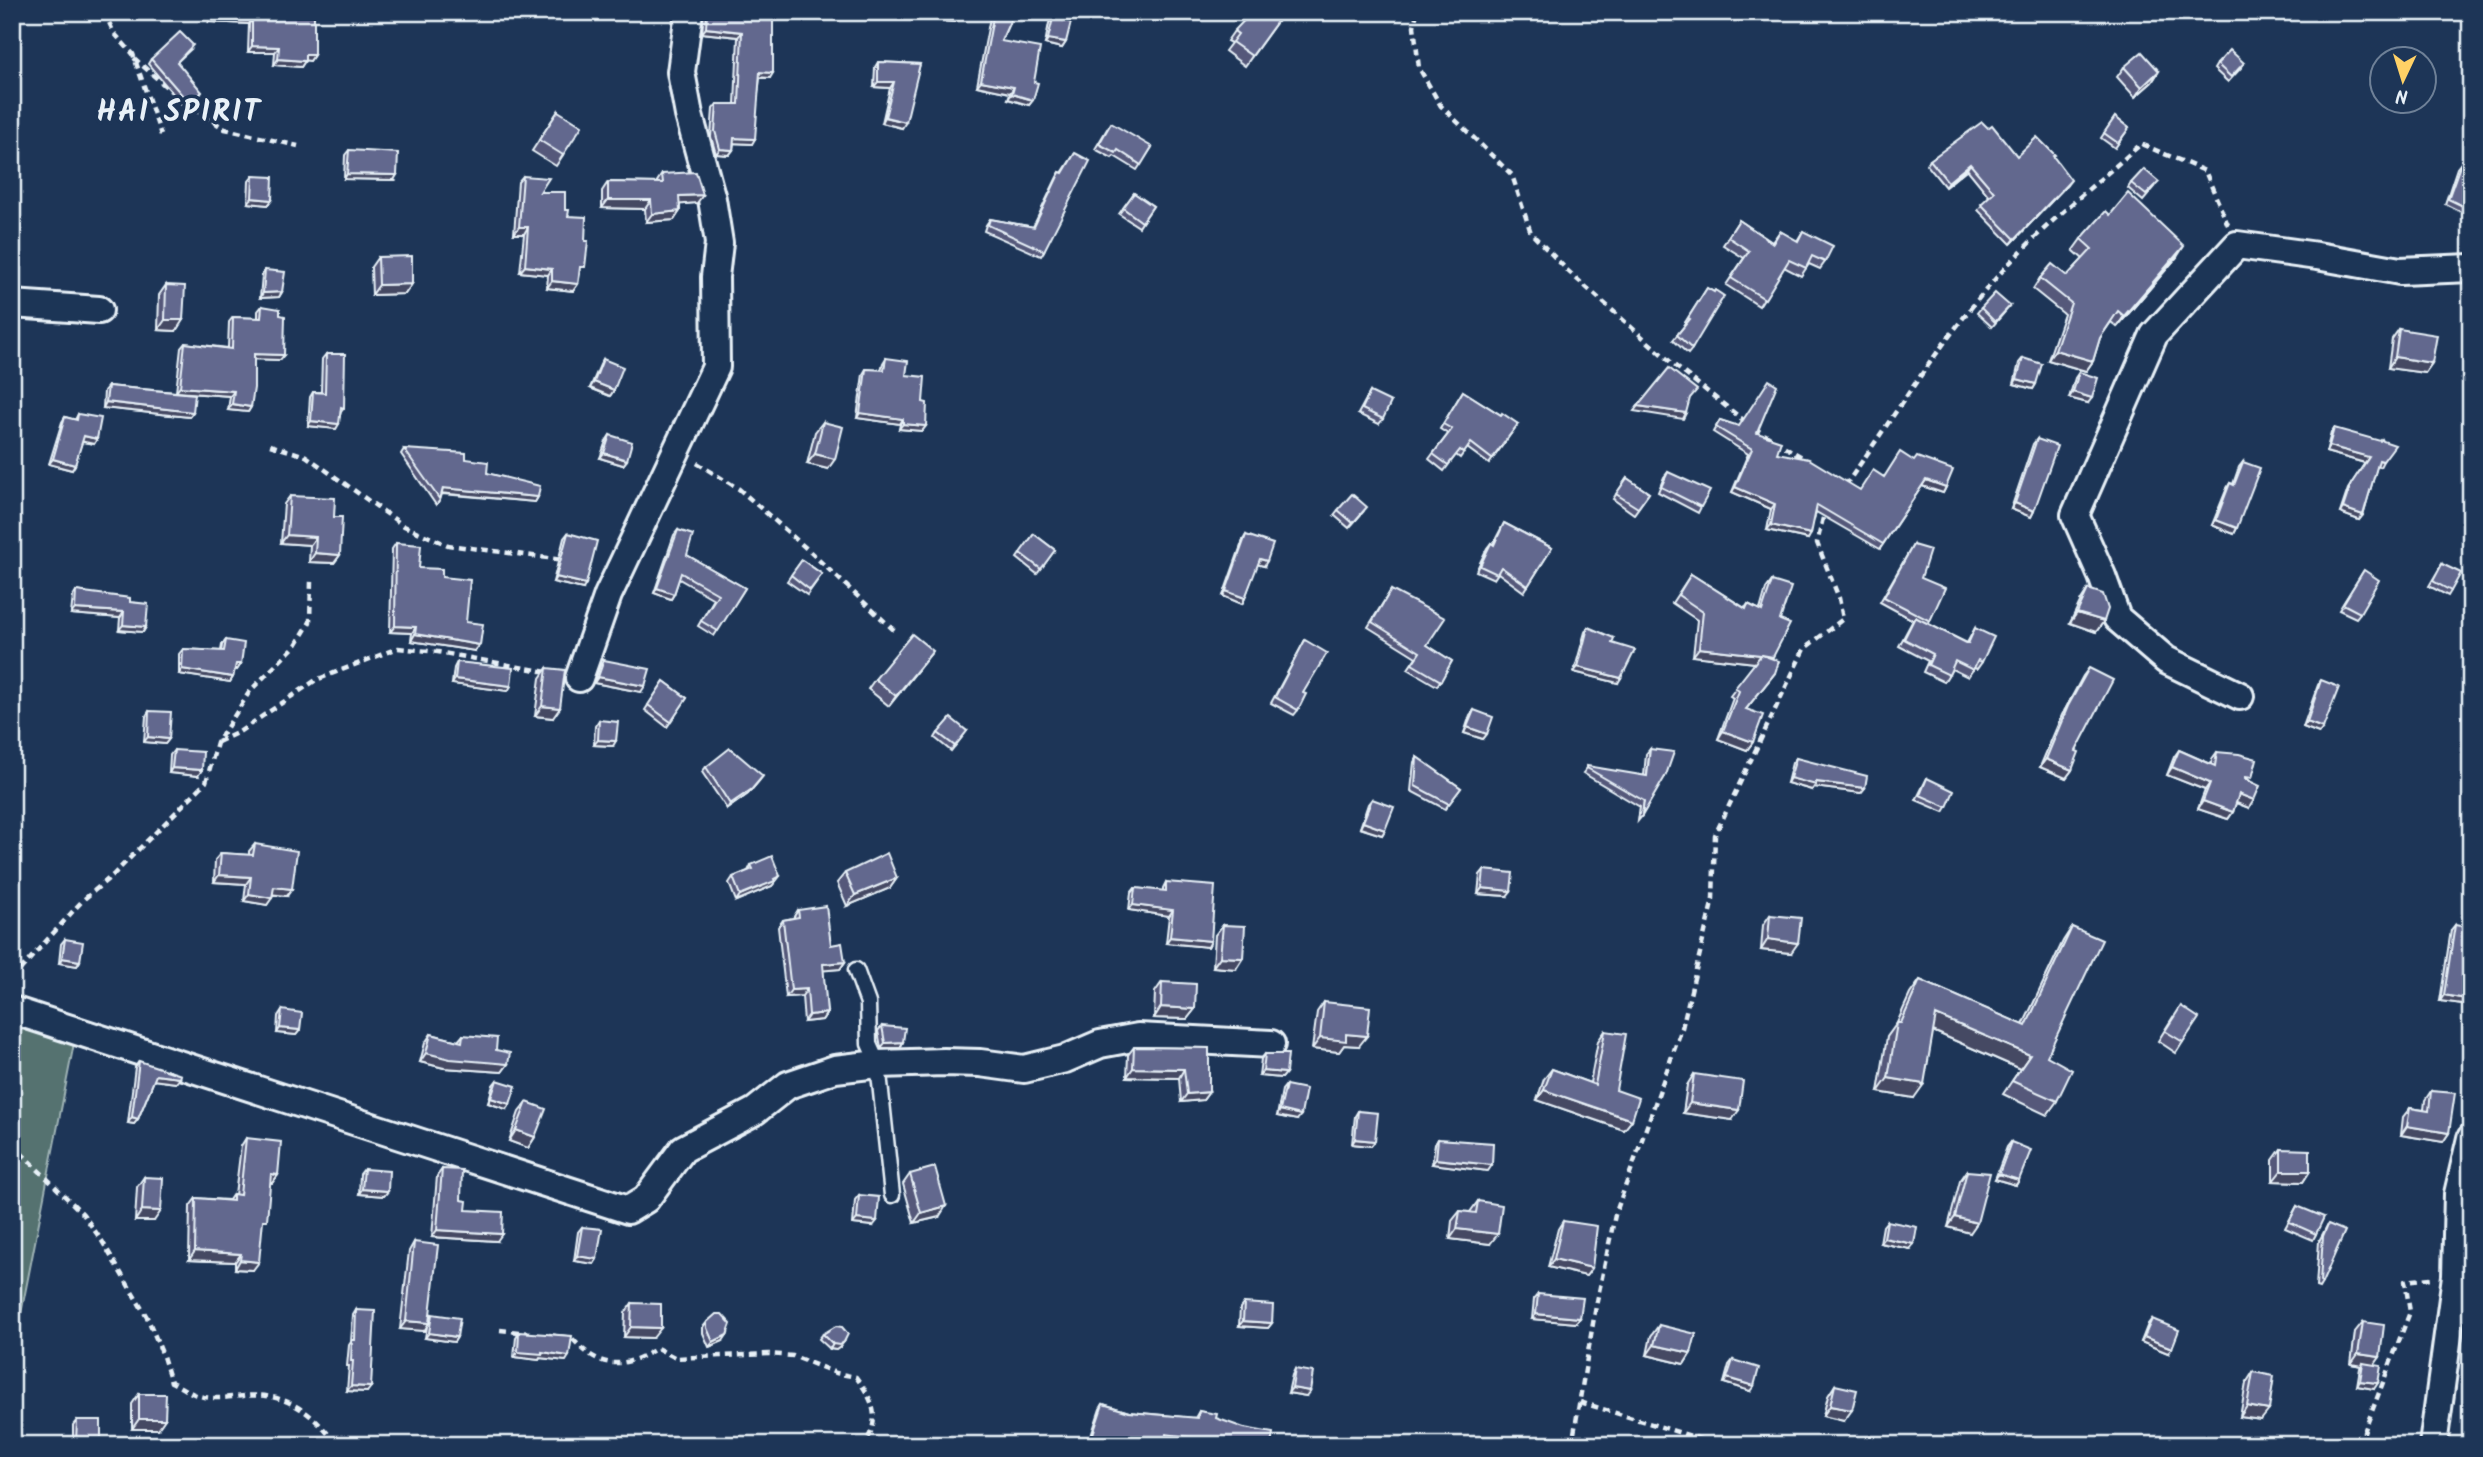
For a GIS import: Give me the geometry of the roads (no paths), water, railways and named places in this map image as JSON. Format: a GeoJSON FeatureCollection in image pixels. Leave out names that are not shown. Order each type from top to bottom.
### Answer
{"type":"FeatureCollection","features":[{"type":"Feature","properties":{"kind":"street"},"geometry":{"type":"LineString","coordinates":[[579,678],[608,595],[716,367],[715,277],[719,243],[712,199],[681,72],[689,12]]}},
{"type":"Feature","properties":{"kind":"street"},"geometry":{"type":"LineString","coordinates":[[2240,696],[2166,660],[2117,618],[2075,515],[2154,335],[2237,245],[2400,271],[2471,268]]}},
{"type":"Feature","properties":{"kind":"street"},"geometry":{"type":"LineString","coordinates":[[12,304],[99,310]]}},
{"type":"Feature","properties":{"kind":"street"},"geometry":{"type":"LineString","coordinates":[[12,1010],[628,1210],[646,1199],[683,1149],[755,1111],[788,1085],[835,1069],[878,1064],[980,1063],[1024,1069],[1065,1059],[1100,1044],[1138,1037],[1271,1044]]}},
{"type":"Feature","properties":{"kind":"street"},"geometry":{"type":"LineString","coordinates":[[2434,1445],[2456,1276],[2458,1194],[2471,1138]]}},
{"type":"Feature","properties":{"kind":"lane"},"geometry":{"type":"LineString","coordinates":[[856,970],[868,1003],[869,1044],[878,1064],[892,1195]]}},
{"type":"Feature","properties":{"kind":"district","name":"HAI SPIRIT"},"geometry":{"type":"Point","coordinates":[179,111]}}]}
